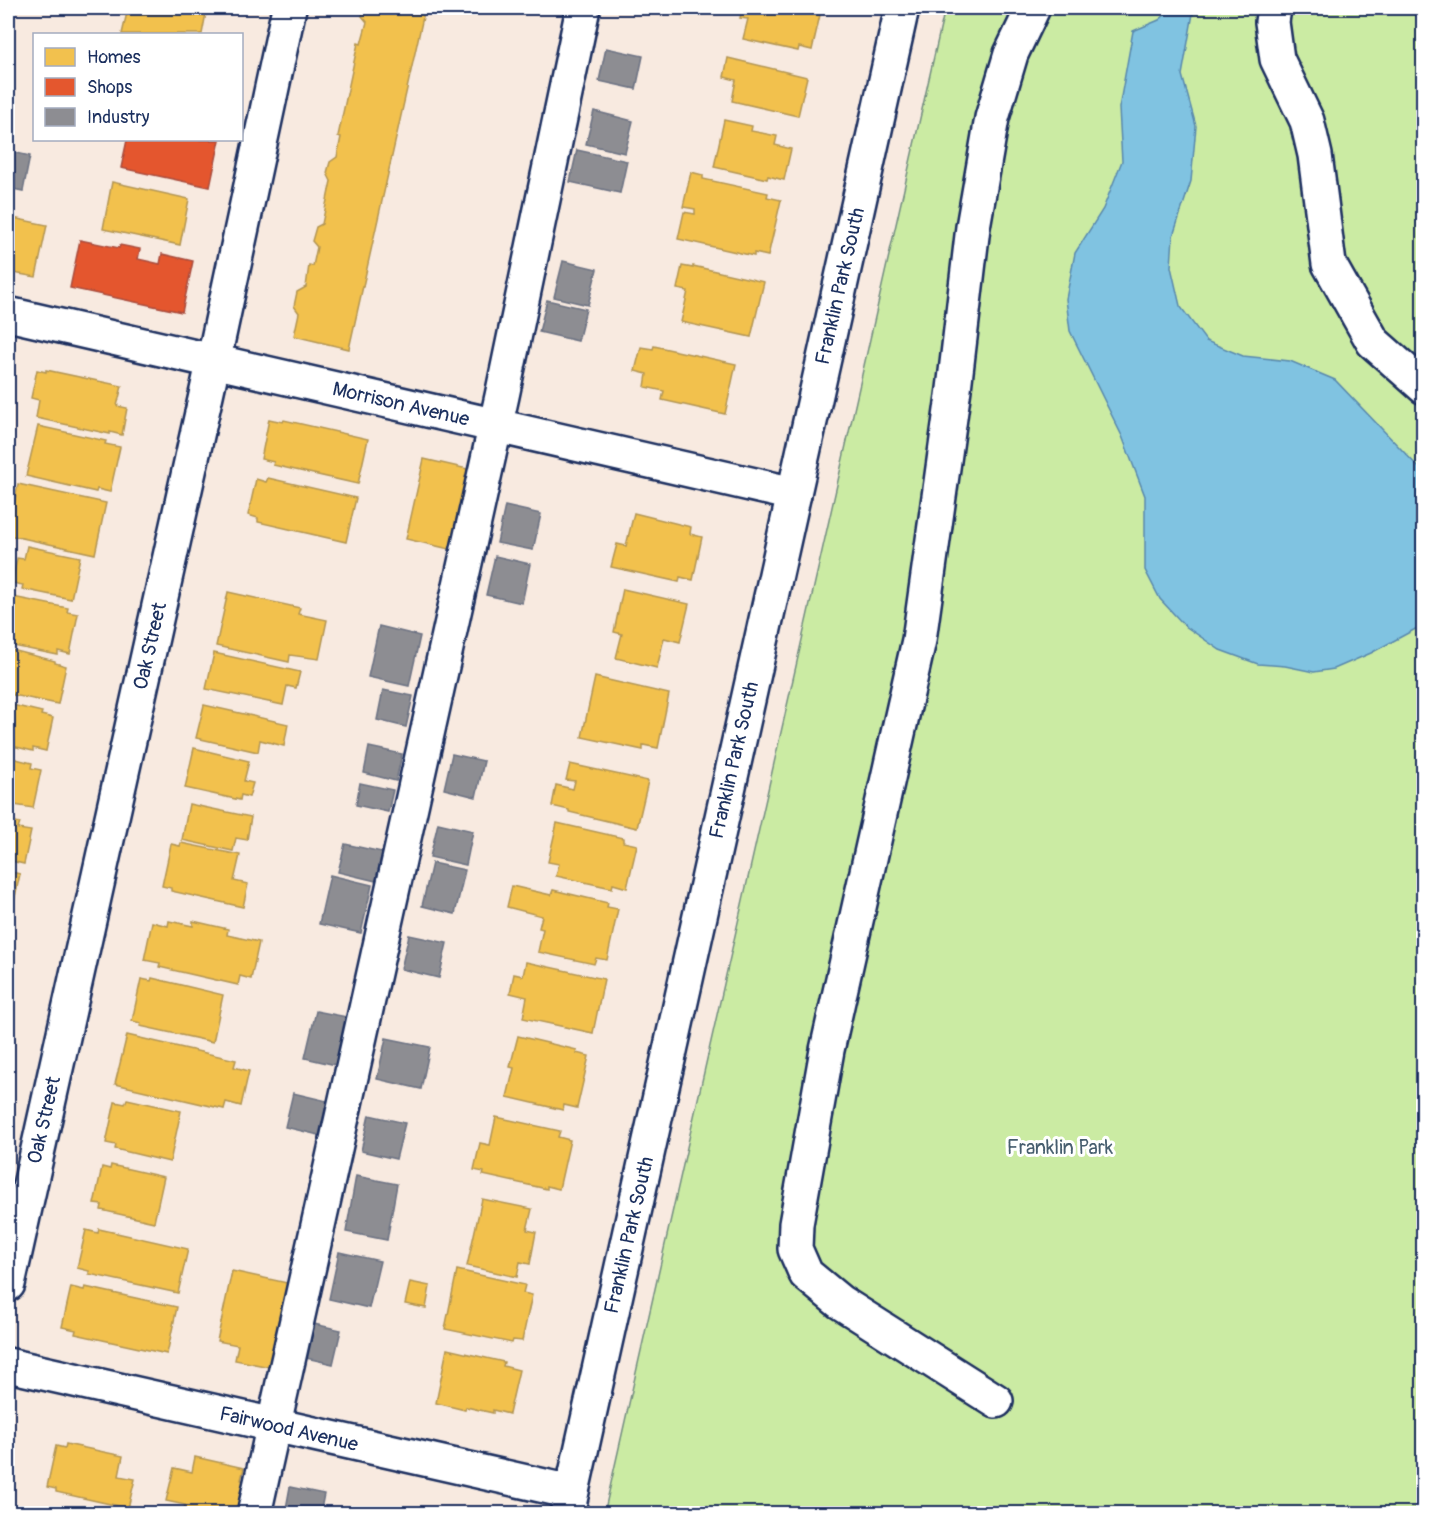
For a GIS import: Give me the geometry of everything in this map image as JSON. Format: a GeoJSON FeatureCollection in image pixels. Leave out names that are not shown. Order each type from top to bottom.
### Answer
{"type":"FeatureCollection","features":[{"type":"Feature","properties":{"kind":"street","name":"Oak Street"},"geometry":{"type":"LineString","coordinates":[[8,1284],[213,362],[289,8]]}},
{"type":"Feature","properties":{"kind":"street"},"geometry":{"type":"LineString","coordinates":[[254,1514],[496,425],[583,8]]}},
{"type":"Feature","properties":{"kind":"street","name":"Franklin Park South"},"geometry":{"type":"LineString","coordinates":[[569,1503],[902,8]]}},
{"type":"Feature","properties":{"kind":"street"},"geometry":{"type":"LineString","coordinates":[[996,1401],[840,1302],[806,1274],[795,1249],[796,1224],[827,1050],[919,640],[954,389],[973,227],[992,118],[1011,54],[1034,8]]}},
{"type":"Feature","properties":{"kind":"street"},"geometry":{"type":"LineString","coordinates":[[1274,8],[1272,22],[1277,59],[1307,121],[1315,155],[1329,264],[1374,342],[1424,387]]}},
{"type":"Feature","properties":{"kind":"street","name":"Morrison Avenue"},"geometry":{"type":"LineString","coordinates":[[8,314],[794,494]]}},
{"type":"Feature","properties":{"kind":"street","name":"Fairwood Avenue"},"geometry":{"type":"LineString","coordinates":[[8,1365],[274,1426],[569,1503]]}},
{"type":"Feature","properties":{"kind":"green space","name":"Franklin Park"},"geometry":{"type":"Polygon","coordinates":[[[945,8],[1423,8],[1423,1513],[604,1514],[945,8]]]}},
{"type":"Feature","properties":{"kind":"water"},"geometry":{"type":"Polygon","coordinates":[[[1173,8],[1194,8],[1182,75],[1196,126],[1191,181],[1173,236],[1171,267],[1180,306],[1206,341],[1243,356],[1290,361],[1335,380],[1423,472],[1423,625],[1371,653],[1334,669],[1314,672],[1285,666],[1258,664],[1220,650],[1185,626],[1160,599],[1145,570],[1145,496],[1122,436],[1070,331],[1066,299],[1075,253],[1103,209],[1122,161],[1119,108],[1133,31],[1159,20],[1173,8]]]}},
{"type":"Feature","properties":{"kind":"building: Homes"},"geometry":{"type":"Polygon","coordinates":[[[128,8],[207,8],[202,33],[122,33],[128,8]]]}},
{"type":"Feature","properties":{"kind":"building: Homes"},"geometry":{"type":"Polygon","coordinates":[[[364,8],[425,8],[349,349],[294,336],[299,313],[294,306],[297,292],[306,287],[309,265],[313,266],[317,247],[312,241],[316,227],[322,224],[331,181],[327,173],[330,162],[337,157],[341,137],[338,136],[358,43],[361,44],[367,22],[362,16],[364,8]]]}},
{"type":"Feature","properties":{"kind":"building: Homes"},"geometry":{"type":"Polygon","coordinates":[[[742,8],[808,8],[807,12],[820,15],[812,50],[799,47],[798,51],[743,39],[748,19],[740,18],[742,8]]]}},
{"type":"Feature","properties":{"kind":"building: Homes"},"geometry":{"type":"Polygon","coordinates":[[[728,58],[807,77],[798,116],[732,101],[736,80],[724,77],[728,58]]]}},
{"type":"Feature","properties":{"kind":"building: Homes"},"geometry":{"type":"Polygon","coordinates":[[[724,120],[752,126],[751,131],[777,136],[775,145],[791,149],[784,180],[768,176],[767,179],[714,167],[724,120]]]}},
{"type":"Feature","properties":{"kind":"building: Homes"},"geometry":{"type":"Polygon","coordinates":[[[691,172],[703,175],[703,179],[768,193],[767,197],[781,200],[768,256],[754,253],[754,256],[678,239],[684,212],[695,214],[695,209],[683,207],[691,172]]]}},
{"type":"Feature","properties":{"kind":"building: Homes"},"geometry":{"type":"Polygon","coordinates":[[[112,182],[189,199],[180,245],[103,229],[112,182]]]}},
{"type":"Feature","properties":{"kind":"building: Homes"},"geometry":{"type":"Polygon","coordinates":[[[8,217],[47,225],[36,277],[8,272],[8,217]]]}},
{"type":"Feature","properties":{"kind":"building: Homes"},"geometry":{"type":"Polygon","coordinates":[[[682,266],[693,268],[693,266],[764,282],[751,337],[681,322],[688,291],[677,289],[682,266]]]}},
{"type":"Feature","properties":{"kind":"building: Homes"},"geometry":{"type":"Polygon","coordinates":[[[654,346],[736,364],[725,414],[662,400],[664,391],[645,387],[647,374],[635,371],[641,347],[653,349],[654,346]]]}},
{"type":"Feature","properties":{"kind":"building: Homes"},"geometry":{"type":"Polygon","coordinates":[[[37,370],[122,386],[117,406],[127,408],[122,435],[36,418],[39,400],[31,398],[37,370]]]}},
{"type":"Feature","properties":{"kind":"building: Homes"},"geometry":{"type":"Polygon","coordinates":[[[269,419],[283,422],[284,420],[368,439],[358,484],[273,465],[274,462],[261,459],[269,419]]]}},
{"type":"Feature","properties":{"kind":"building: Homes"},"geometry":{"type":"Polygon","coordinates":[[[38,426],[106,441],[105,444],[120,447],[110,492],[97,489],[96,492],[26,476],[38,426]]]}},
{"type":"Feature","properties":{"kind":"building: Homes"},"geometry":{"type":"Polygon","coordinates":[[[424,459],[472,470],[454,550],[406,539],[424,459]]]}},
{"type":"Feature","properties":{"kind":"building: Homes"},"geometry":{"type":"Polygon","coordinates":[[[268,478],[356,498],[346,542],[258,522],[258,518],[248,515],[256,479],[266,482],[268,478]]]}},
{"type":"Feature","properties":{"kind":"building: Homes"},"geometry":{"type":"Polygon","coordinates":[[[18,484],[106,503],[95,554],[8,535],[18,484]]]}},
{"type":"Feature","properties":{"kind":"building: Homes"},"geometry":{"type":"Polygon","coordinates":[[[634,513],[691,527],[690,534],[702,537],[693,580],[680,577],[679,582],[611,567],[617,544],[626,546],[634,513]]]}},
{"type":"Feature","properties":{"kind":"building: Homes"},"geometry":{"type":"Polygon","coordinates":[[[27,546],[80,557],[71,599],[22,589],[23,585],[12,583],[17,558],[24,559],[27,546]]]}},
{"type":"Feature","properties":{"kind":"building: Homes"},"geometry":{"type":"Polygon","coordinates":[[[623,589],[689,604],[680,642],[664,638],[657,668],[616,658],[622,634],[614,632],[623,589]]]}},
{"type":"Feature","properties":{"kind":"building: Homes"},"geometry":{"type":"Polygon","coordinates":[[[228,592],[300,608],[298,614],[327,620],[319,659],[290,655],[289,662],[216,646],[228,592]]]}},
{"type":"Feature","properties":{"kind":"building: Homes"},"geometry":{"type":"Polygon","coordinates":[[[13,597],[68,608],[67,612],[78,614],[70,654],[58,651],[58,655],[8,645],[8,622],[13,597]]]}},
{"type":"Feature","properties":{"kind":"building: Homes"},"geometry":{"type":"Polygon","coordinates":[[[12,650],[66,666],[58,704],[8,694],[8,665],[12,650]]]}},
{"type":"Feature","properties":{"kind":"building: Homes"},"geometry":{"type":"Polygon","coordinates":[[[214,653],[300,672],[296,688],[287,686],[283,705],[206,689],[214,653]]]}},
{"type":"Feature","properties":{"kind":"building: Homes"},"geometry":{"type":"Polygon","coordinates":[[[595,677],[669,694],[658,748],[643,745],[643,750],[582,737],[595,677]]]}},
{"type":"Feature","properties":{"kind":"building: Homes"},"geometry":{"type":"Polygon","coordinates":[[[8,704],[42,712],[41,715],[53,718],[46,751],[33,748],[33,751],[8,745],[8,704]]]}},
{"type":"Feature","properties":{"kind":"building: Homes"},"geometry":{"type":"Polygon","coordinates":[[[204,705],[288,724],[284,746],[260,740],[258,752],[196,738],[204,705]]]}},
{"type":"Feature","properties":{"kind":"building: Homes"},"geometry":{"type":"Polygon","coordinates":[[[194,748],[249,761],[244,781],[253,783],[249,797],[241,795],[240,800],[185,788],[194,748]]]}},
{"type":"Feature","properties":{"kind":"building: Homes"},"geometry":{"type":"Polygon","coordinates":[[[8,757],[32,763],[31,768],[41,770],[33,808],[8,804],[8,757]]]}},
{"type":"Feature","properties":{"kind":"building: Homes"},"geometry":{"type":"Polygon","coordinates":[[[570,764],[648,781],[637,828],[552,806],[556,785],[573,789],[575,781],[566,780],[570,764]]]}},
{"type":"Feature","properties":{"kind":"building: Homes"},"geometry":{"type":"Polygon","coordinates":[[[189,804],[251,817],[247,840],[236,838],[233,851],[182,840],[189,804]]]}},
{"type":"Feature","properties":{"kind":"building: Homes"},"geometry":{"type":"Polygon","coordinates":[[[8,820],[20,823],[18,829],[31,831],[24,864],[11,861],[8,864],[8,820]]]}},
{"type":"Feature","properties":{"kind":"building: Homes"},"geometry":{"type":"Polygon","coordinates":[[[557,823],[623,838],[623,842],[637,845],[627,888],[613,884],[612,888],[556,876],[559,864],[548,862],[557,823]]]}},
{"type":"Feature","properties":{"kind":"building: Homes"},"geometry":{"type":"Polygon","coordinates":[[[181,843],[240,855],[234,881],[248,884],[243,907],[171,891],[171,888],[162,886],[171,844],[180,846],[181,843]]]}},
{"type":"Feature","properties":{"kind":"building: Homes"},"geometry":{"type":"Polygon","coordinates":[[[8,871],[20,874],[11,915],[8,914],[8,871]]]}},
{"type":"Feature","properties":{"kind":"building: Homes"},"geometry":{"type":"Polygon","coordinates":[[[512,886],[551,895],[553,890],[608,903],[607,907],[618,909],[607,960],[596,958],[594,964],[538,952],[543,929],[539,928],[542,916],[507,907],[512,886]]]}},
{"type":"Feature","properties":{"kind":"building: Homes"},"geometry":{"type":"Polygon","coordinates":[[[169,921],[193,926],[193,921],[228,929],[227,935],[259,942],[251,979],[240,976],[238,985],[159,967],[160,963],[144,960],[152,922],[168,926],[169,921]]]}},
{"type":"Feature","properties":{"kind":"building: Homes"},"geometry":{"type":"Polygon","coordinates":[[[526,962],[604,979],[593,1033],[523,1018],[527,997],[510,993],[514,974],[523,976],[526,962]]]}},
{"type":"Feature","properties":{"kind":"building: Homes"},"geometry":{"type":"Polygon","coordinates":[[[152,978],[223,995],[213,1042],[140,1026],[141,1023],[132,1021],[141,979],[151,981],[152,978]]]}},
{"type":"Feature","properties":{"kind":"building: Homes"},"geometry":{"type":"Polygon","coordinates":[[[127,1035],[236,1060],[234,1067],[249,1071],[241,1106],[226,1102],[224,1109],[115,1084],[127,1035]]]}},
{"type":"Feature","properties":{"kind":"building: Homes"},"geometry":{"type":"Polygon","coordinates":[[[518,1036],[577,1050],[576,1053],[589,1056],[577,1108],[564,1105],[563,1110],[507,1097],[514,1068],[510,1067],[518,1036]]]}},
{"type":"Feature","properties":{"kind":"building: Homes"},"geometry":{"type":"Polygon","coordinates":[[[127,1099],[181,1111],[170,1162],[115,1149],[116,1145],[106,1143],[115,1102],[125,1104],[127,1099]]]}},
{"type":"Feature","properties":{"kind":"building: Homes"},"geometry":{"type":"Polygon","coordinates":[[[496,1117],[560,1131],[558,1137],[570,1140],[559,1189],[547,1186],[547,1189],[483,1175],[484,1172],[474,1170],[480,1143],[490,1145],[496,1117]]]}},
{"type":"Feature","properties":{"kind":"building: Homes"},"geometry":{"type":"Polygon","coordinates":[[[111,1165],[164,1177],[154,1222],[101,1210],[102,1205],[94,1204],[102,1167],[110,1169],[111,1165]]]}},
{"type":"Feature","properties":{"kind":"building: Homes"},"geometry":{"type":"Polygon","coordinates":[[[482,1199],[532,1209],[527,1230],[536,1232],[530,1264],[520,1262],[517,1277],[467,1266],[482,1199]]]}},
{"type":"Feature","properties":{"kind":"building: Homes"},"geometry":{"type":"Polygon","coordinates":[[[99,1229],[188,1249],[178,1293],[89,1274],[89,1271],[77,1268],[86,1230],[98,1233],[99,1229]]]}},
{"type":"Feature","properties":{"kind":"building: Homes"},"geometry":{"type":"Polygon","coordinates":[[[457,1270],[525,1285],[523,1293],[532,1295],[522,1341],[513,1340],[512,1343],[445,1329],[457,1270]]]}},
{"type":"Feature","properties":{"kind":"building: Homes"},"geometry":{"type":"Polygon","coordinates":[[[232,1271],[292,1284],[275,1368],[235,1360],[238,1345],[217,1341],[232,1271]]]}},
{"type":"Feature","properties":{"kind":"building: Homes"},"geometry":{"type":"Polygon","coordinates":[[[410,1282],[430,1286],[426,1308],[405,1304],[410,1282]]]}},
{"type":"Feature","properties":{"kind":"building: Homes"},"geometry":{"type":"Polygon","coordinates":[[[71,1287],[84,1290],[85,1287],[177,1307],[167,1354],[75,1334],[76,1330],[62,1327],[71,1287]]]}},
{"type":"Feature","properties":{"kind":"building: Homes"},"geometry":{"type":"Polygon","coordinates":[[[447,1349],[504,1362],[503,1366],[519,1370],[509,1414],[466,1407],[465,1410],[436,1403],[447,1349]]]}},
{"type":"Feature","properties":{"kind":"building: Homes"},"geometry":{"type":"Polygon","coordinates":[[[66,1444],[123,1456],[119,1476],[135,1479],[128,1508],[56,1492],[56,1489],[47,1487],[56,1446],[65,1448],[66,1444]]]}},
{"type":"Feature","properties":{"kind":"building: Homes"},"geometry":{"type":"Polygon","coordinates":[[[195,1457],[244,1468],[241,1480],[247,1481],[239,1514],[186,1514],[183,1513],[185,1505],[166,1501],[174,1468],[192,1472],[195,1457]]]}},
{"type":"Feature","properties":{"kind":"building: Shops"},"geometry":{"type":"Polygon","coordinates":[[[127,141],[220,141],[210,187],[121,168],[127,141]]]}},
{"type":"Feature","properties":{"kind":"building: Shops"},"geometry":{"type":"Polygon","coordinates":[[[80,240],[119,248],[120,245],[140,249],[138,259],[160,264],[162,254],[193,261],[182,312],[70,288],[80,240]]]}},
{"type":"Feature","properties":{"kind":"building: Industry"},"geometry":{"type":"Polygon","coordinates":[[[606,48],[643,56],[636,89],[599,81],[606,48]]]}},
{"type":"Feature","properties":{"kind":"building: Industry"},"geometry":{"type":"Polygon","coordinates":[[[594,111],[633,121],[625,153],[586,144],[594,111]]]}},
{"type":"Feature","properties":{"kind":"building: Industry"},"geometry":{"type":"Polygon","coordinates":[[[577,150],[627,161],[620,193],[570,182],[577,150]]]}},
{"type":"Feature","properties":{"kind":"building: Industry"},"geometry":{"type":"Polygon","coordinates":[[[8,151],[30,156],[23,191],[8,188],[8,151]]]}},
{"type":"Feature","properties":{"kind":"building: Industry"},"geometry":{"type":"Polygon","coordinates":[[[563,261],[597,269],[588,305],[554,297],[563,261]]]}},
{"type":"Feature","properties":{"kind":"building: Industry"},"geometry":{"type":"Polygon","coordinates":[[[547,300],[586,309],[578,341],[539,332],[547,300]]]}},
{"type":"Feature","properties":{"kind":"building: Industry"},"geometry":{"type":"Polygon","coordinates":[[[505,506],[541,514],[533,550],[497,543],[505,506]]]}},
{"type":"Feature","properties":{"kind":"building: Industry"},"geometry":{"type":"Polygon","coordinates":[[[495,556],[530,564],[522,603],[486,595],[495,556]]]}},
{"type":"Feature","properties":{"kind":"building: Industry"},"geometry":{"type":"Polygon","coordinates":[[[379,626],[420,636],[409,686],[368,677],[379,626]]]}},
{"type":"Feature","properties":{"kind":"building: Industry"},"geometry":{"type":"Polygon","coordinates":[[[383,690],[413,696],[406,727],[377,720],[383,690]]]}},
{"type":"Feature","properties":{"kind":"building: Industry"},"geometry":{"type":"Polygon","coordinates":[[[369,747],[402,754],[396,781],[364,773],[369,747]]]}},
{"type":"Feature","properties":{"kind":"building: Industry"},"geometry":{"type":"Polygon","coordinates":[[[452,754],[484,761],[476,797],[444,789],[452,754]]]}},
{"type":"Feature","properties":{"kind":"building: Industry"},"geometry":{"type":"Polygon","coordinates":[[[360,783],[393,790],[388,812],[356,805],[360,783]]]}},
{"type":"Feature","properties":{"kind":"building: Industry"},"geometry":{"type":"Polygon","coordinates":[[[438,823],[473,831],[466,865],[430,857],[438,823]]]}},
{"type":"Feature","properties":{"kind":"building: Industry"},"geometry":{"type":"Polygon","coordinates":[[[345,844],[382,852],[376,881],[338,872],[345,844]]]}},
{"type":"Feature","properties":{"kind":"building: Industry"},"geometry":{"type":"Polygon","coordinates":[[[432,863],[465,870],[455,914],[422,906],[432,863]]]}},
{"type":"Feature","properties":{"kind":"building: Industry"},"geometry":{"type":"Polygon","coordinates":[[[330,875],[372,885],[361,933],[319,924],[330,875]]]}},
{"type":"Feature","properties":{"kind":"building: Industry"},"geometry":{"type":"Polygon","coordinates":[[[409,935],[447,943],[439,978],[401,969],[409,935]]]}},
{"type":"Feature","properties":{"kind":"building: Industry"},"geometry":{"type":"Polygon","coordinates":[[[316,1011],[347,1017],[336,1065],[305,1058],[316,1011]]]}},
{"type":"Feature","properties":{"kind":"building: Industry"},"geometry":{"type":"Polygon","coordinates":[[[386,1038],[430,1047],[421,1089],[377,1079],[386,1038]]]}},
{"type":"Feature","properties":{"kind":"building: Industry"},"geometry":{"type":"Polygon","coordinates":[[[293,1093],[327,1101],[319,1135],[285,1127],[293,1093]]]}},
{"type":"Feature","properties":{"kind":"building: Industry"},"geometry":{"type":"Polygon","coordinates":[[[369,1115],[405,1123],[396,1159],[361,1151],[369,1115]]]}},
{"type":"Feature","properties":{"kind":"building: Industry"},"geometry":{"type":"Polygon","coordinates":[[[356,1176],[397,1184],[387,1240],[346,1232],[356,1176]]]}},
{"type":"Feature","properties":{"kind":"building: Industry"},"geometry":{"type":"Polygon","coordinates":[[[339,1252],[380,1261],[369,1308],[329,1299],[339,1252]]]}},
{"type":"Feature","properties":{"kind":"building: Industry"},"geometry":{"type":"Polygon","coordinates":[[[314,1324],[341,1330],[333,1364],[306,1358],[314,1324]]]}},
{"type":"Feature","properties":{"kind":"building: Industry"},"geometry":{"type":"Polygon","coordinates":[[[290,1487],[324,1494],[320,1514],[285,1514],[290,1487]]]}}]}
